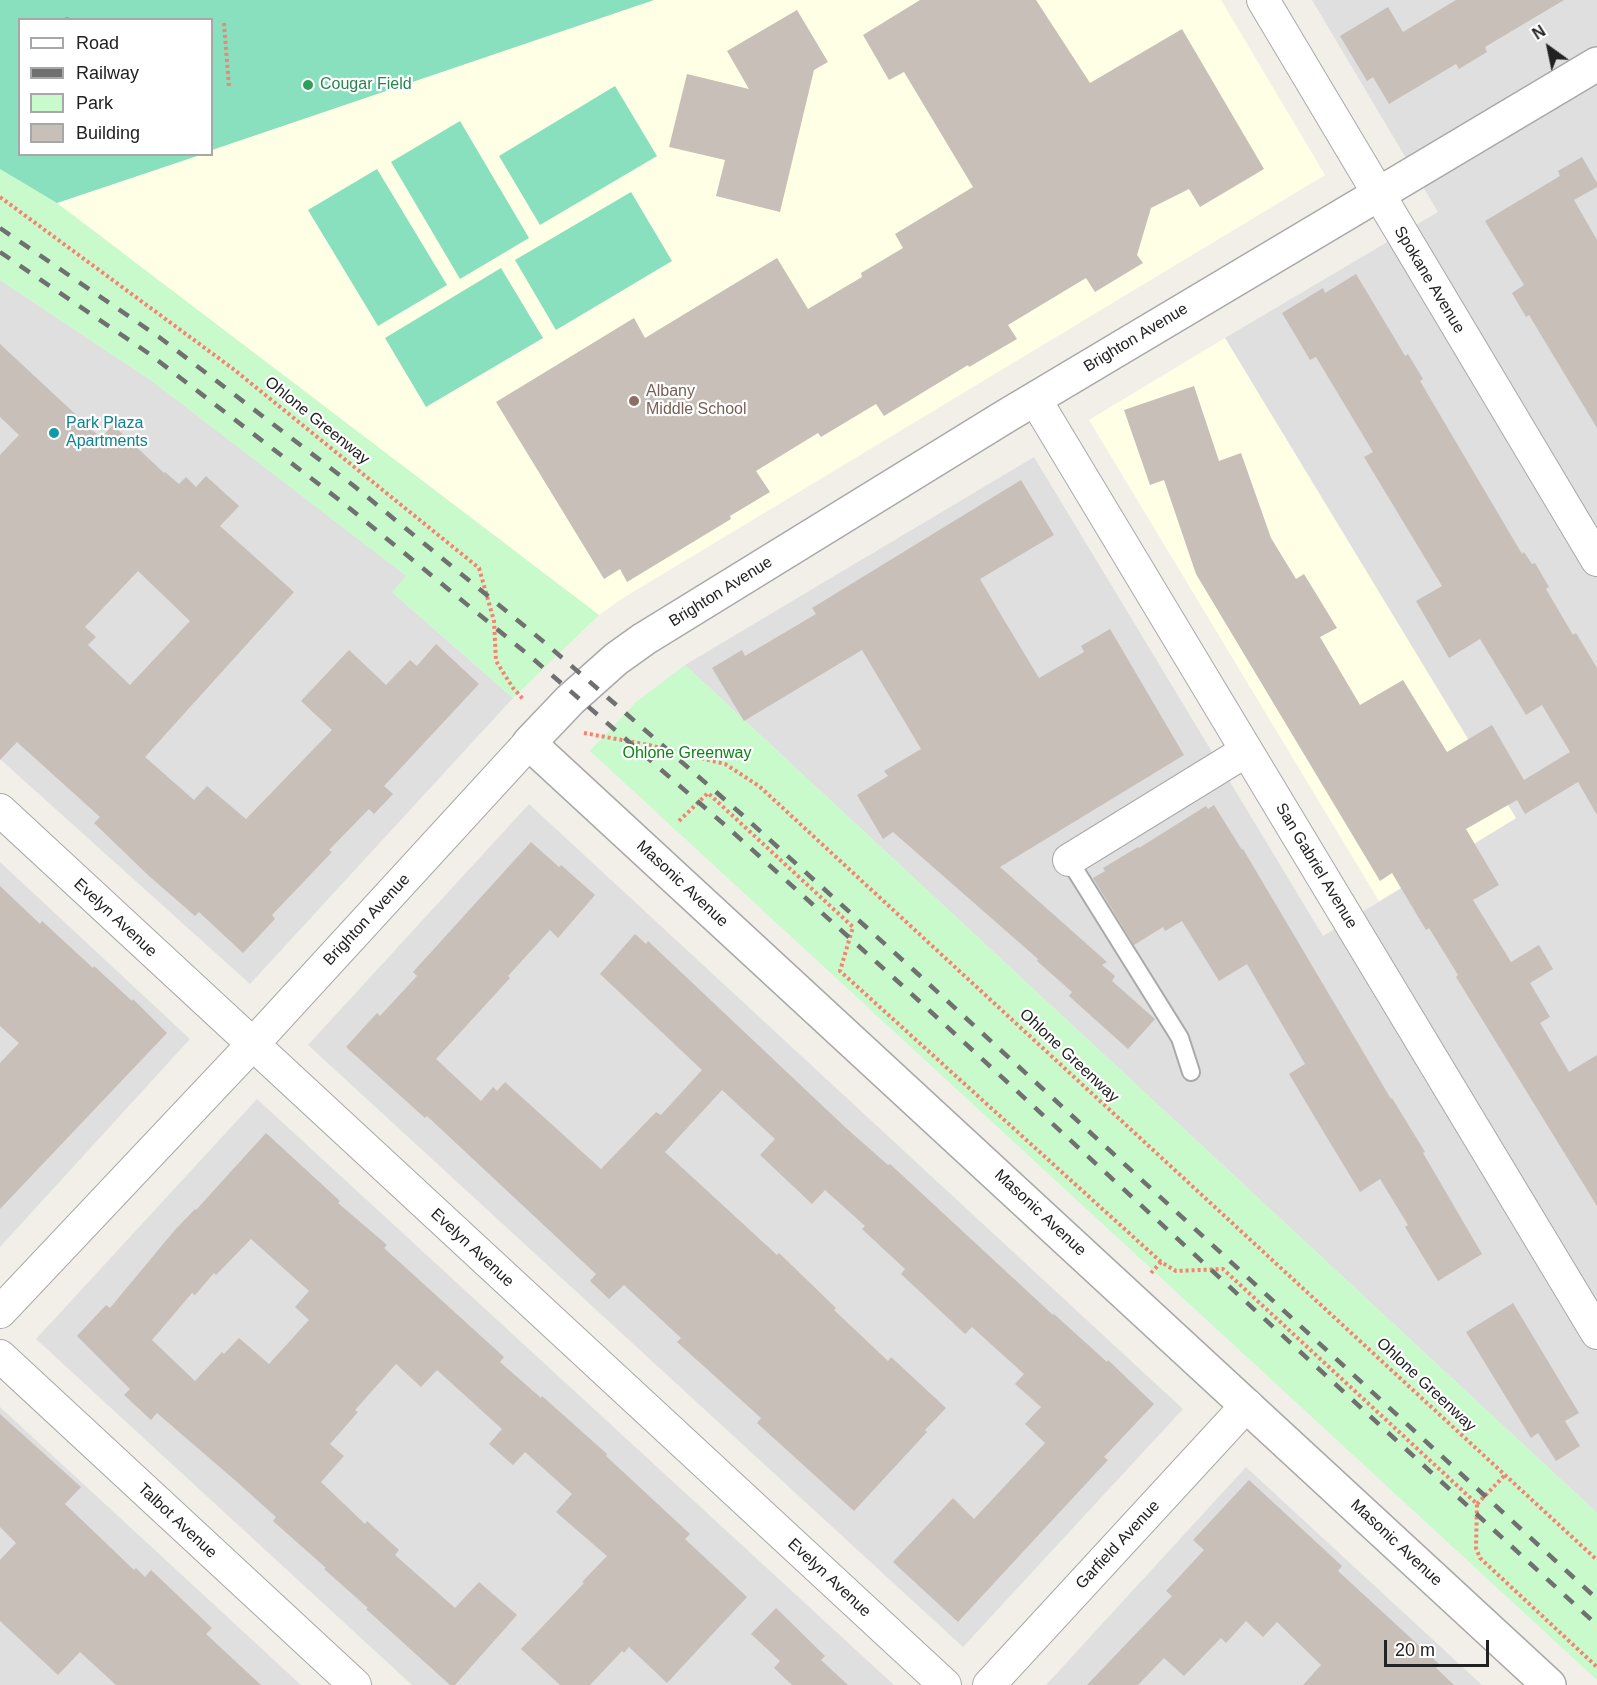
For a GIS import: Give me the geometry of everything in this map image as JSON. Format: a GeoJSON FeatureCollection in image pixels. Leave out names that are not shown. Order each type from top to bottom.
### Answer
{"type":"FeatureCollection","features":[{"type":"Feature","properties":{"kind":"street","name":"Spokane Avenue"},"geometry":{"type":"LineString","coordinates":[[1263,0],[1597,560]]}},
{"type":"Feature","properties":{"kind":"street","name":"Brighton Avenue"},"geometry":{"type":"LineString","coordinates":[[0,1312],[252,1045],[529,743],[570,700],[616,659],[644,639],[1035,399],[1597,64]]}},
{"type":"Feature","properties":{"kind":"street","name":"San Gabriel Avenue"},"geometry":{"type":"LineString","coordinates":[[1035,399],[1597,1334]]}},
{"type":"Feature","properties":{"kind":"street","name":"Masonic Avenue"},"geometry":{"type":"LineString","coordinates":[[529,743],[1549,1685]]}},
{"type":"Feature","properties":{"kind":"street"},"geometry":{"type":"LineString","coordinates":[[1069,860],[1246,751]]}},
{"type":"Feature","properties":{"kind":"street","name":"Evelyn Avenue"},"geometry":{"type":"LineString","coordinates":[[0,810],[945,1685]]}},
{"type":"Feature","properties":{"kind":"street","name":"Talbot Avenue"},"geometry":{"type":"LineString","coordinates":[[0,1356],[355,1685]]}},
{"type":"Feature","properties":{"kind":"street","name":"Garfield Avenue"},"geometry":{"type":"LineString","coordinates":[[989,1685],[1247,1405]]}},
{"type":"Feature","properties":{"kind":"lane"},"geometry":{"type":"LineString","coordinates":[[1069,860],[1180,1038],[1191,1072]]}},
{"type":"Feature","properties":{"kind":"path"},"geometry":{"type":"LineString","coordinates":[[224,23],[229,87]]}},
{"type":"Feature","properties":{"kind":"path","name":"Ohlone Greenway"},"geometry":{"type":"LineString","coordinates":[[0,197],[232,368],[479,568],[494,621],[496,661],[513,688],[527,703],[582,733],[670,750],[725,764],[759,786],[1597,1560]]}},
{"type":"Feature","properties":{"kind":"path"},"geometry":{"type":"LineString","coordinates":[[679,821],[708,793],[853,927],[840,970],[1161,1262],[1176,1271],[1223,1269],[1477,1504]]}},
{"type":"Feature","properties":{"kind":"path"},"geometry":{"type":"LineString","coordinates":[[1505,1475],[1477,1504],[1476,1548],[1480,1558],[1597,1667]]}},
{"type":"Feature","properties":{"kind":"shaded area","name":"Albany Middle School"},"geometry":{"type":"Polygon","coordinates":[[[654,0],[1221,0],[1325,175],[623,598],[599,615],[57,203],[197,156],[213,156],[213,150],[654,0]]]}},
{"type":"Feature","properties":{"kind":"shaded area"},"geometry":{"type":"Polygon","coordinates":[[[1312,0],[1597,0],[1597,1513],[685,665],[1034,457],[1323,936],[1515,819],[1225,338],[1438,212],[1312,0]]]}},
{"type":"Feature","properties":{"kind":"shaded area"},"geometry":{"type":"Polygon","coordinates":[[[0,280],[152,381],[407,576],[393,593],[513,698],[250,984],[0,759],[0,280]]]}},
{"type":"Feature","properties":{"kind":"shaded area"},"geometry":{"type":"Polygon","coordinates":[[[1225,338],[1516,818],[1379,901],[1089,420],[1225,338]]]}},
{"type":"Feature","properties":{"kind":"shaded area"},"geometry":{"type":"Polygon","coordinates":[[[529,804],[1183,1409],[963,1647],[308,1045],[529,804]]]}},
{"type":"Feature","properties":{"kind":"shaded area"},"geometry":{"type":"Polygon","coordinates":[[[0,862],[190,1039],[0,1247],[0,862]]]}},
{"type":"Feature","properties":{"kind":"shaded area"},"geometry":{"type":"Polygon","coordinates":[[[257,1099],[894,1685],[412,1685],[36,1339],[257,1099]]]}},
{"type":"Feature","properties":{"kind":"shaded area"},"geometry":{"type":"Polygon","coordinates":[[[0,1407],[301,1685],[0,1685],[0,1407]]]}},
{"type":"Feature","properties":{"kind":"shaded area"},"geometry":{"type":"Polygon","coordinates":[[[1246,1467],[1482,1685],[1046,1685],[1246,1467]]]}},
{"type":"Feature","properties":{"kind":"green space","name":"Cougar Field"},"geometry":{"type":"Polygon","coordinates":[[[0,0],[654,0],[213,150],[213,18],[18,18],[18,156],[197,156],[57,203],[0,169],[0,0]]]}},
{"type":"Feature","properties":{"kind":"green space"},"geometry":{"type":"Polygon","coordinates":[[[615,86],[657,156],[540,225],[499,156],[615,86]]]}},
{"type":"Feature","properties":{"kind":"green space"},"geometry":{"type":"Polygon","coordinates":[[[460,121],[529,238],[460,279],[391,162],[460,121]]]}},
{"type":"Feature","properties":{"kind":"green space"},"geometry":{"type":"Polygon","coordinates":[[[0,169],[57,203],[599,615],[513,698],[392,592],[406,576],[152,381],[0,280],[0,169]]]}},
{"type":"Feature","properties":{"kind":"green space"},"geometry":{"type":"Polygon","coordinates":[[[377,169],[447,285],[378,326],[308,210],[377,169]]]}},
{"type":"Feature","properties":{"kind":"green space"},"geometry":{"type":"Polygon","coordinates":[[[631,192],[672,261],[556,330],[515,260],[631,192]]]}},
{"type":"Feature","properties":{"kind":"green space"},"geometry":{"type":"Polygon","coordinates":[[[501,268],[543,338],[426,407],[385,338],[501,268]]]}},
{"type":"Feature","properties":{"kind":"green space","name":"Ohlone Greenway"},"geometry":{"type":"Polygon","coordinates":[[[685,665],[1597,1513],[1597,1680],[590,751],[636,702],[685,665]]]}},
{"type":"Feature","properties":{"kind":"building"},"geometry":{"type":"Polygon","coordinates":[[[920,0],[1036,0],[1090,83],[1182,29],[1264,169],[1200,207],[1189,189],[1151,208],[1137,255],[1143,263],[1095,292],[1086,278],[1008,325],[1017,339],[969,367],[968,365],[884,416],[876,404],[821,437],[818,433],[756,471],[770,492],[730,516],[731,519],[627,582],[620,569],[604,579],[496,402],[634,318],[645,338],[777,258],[808,309],[862,277],[861,273],[903,248],[895,234],[973,187],[904,72],[889,80],[863,35],[920,0]]]}},
{"type":"Feature","properties":{"kind":"building"},"geometry":{"type":"Polygon","coordinates":[[[1456,0],[1564,0],[1485,47],[1487,52],[1459,69],[1456,64],[1389,104],[1373,77],[1367,81],[1340,36],[1388,7],[1403,32],[1456,0]]]}},
{"type":"Feature","properties":{"kind":"building"},"geometry":{"type":"Polygon","coordinates":[[[797,10],[828,62],[814,70],[780,212],[716,196],[725,160],[669,147],[687,74],[749,89],[727,51],[797,10]]]}},
{"type":"Feature","properties":{"kind":"building"},"geometry":{"type":"Polygon","coordinates":[[[1582,157],[1597,183],[1597,187],[1574,200],[1597,240],[1597,428],[1529,315],[1526,317],[1512,293],[1524,285],[1485,221],[1560,176],[1558,171],[1582,157]]]}},
{"type":"Feature","properties":{"kind":"building"},"geometry":{"type":"Polygon","coordinates":[[[1356,274],[1405,356],[1408,354],[1423,379],[1420,381],[1522,554],[1524,552],[1532,564],[1535,563],[1549,587],[1546,589],[1573,635],[1576,633],[1597,668],[1597,815],[1578,782],[1525,814],[1517,800],[1466,829],[1499,885],[1473,900],[1511,962],[1539,945],[1553,969],[1530,983],[1550,1017],[1540,1023],[1569,1072],[1597,1055],[1597,1206],[1456,977],[1458,975],[1429,928],[1426,930],[1392,873],[1380,881],[1196,574],[1164,480],[1150,485],[1124,410],[1194,386],[1219,461],[1241,453],[1271,538],[1296,579],[1304,574],[1337,628],[1320,637],[1360,705],[1403,680],[1447,752],[1492,725],[1524,780],[1570,752],[1542,705],[1526,715],[1480,639],[1449,658],[1416,601],[1442,586],[1364,457],[1373,452],[1316,357],[1310,360],[1282,313],[1323,288],[1325,293],[1356,274]]]}},
{"type":"Feature","properties":{"kind":"building"},"geometry":{"type":"Polygon","coordinates":[[[0,344],[101,438],[113,425],[179,484],[186,477],[196,487],[206,476],[239,506],[220,526],[294,592],[145,757],[194,800],[207,786],[246,819],[332,730],[301,701],[349,650],[386,685],[410,660],[417,666],[436,644],[479,684],[384,786],[393,794],[374,814],[369,809],[329,850],[332,852],[272,915],[275,919],[243,953],[199,912],[195,916],[149,876],[94,823],[100,817],[17,742],[0,760],[0,455],[19,435],[0,417],[0,344]],[[138,571],[85,627],[96,637],[88,645],[130,685],[190,621],[138,571]]]}},
{"type":"Feature","properties":{"kind":"building"},"geometry":{"type":"Polygon","coordinates":[[[1021,480],[1054,535],[980,579],[1004,620],[1039,678],[1084,652],[1081,646],[1110,629],[1184,755],[1000,867],[1107,962],[1102,965],[1115,976],[1112,981],[1155,1019],[1128,1049],[1069,996],[1072,992],[1037,961],[1038,959],[893,832],[883,839],[857,795],[888,776],[884,771],[921,749],[862,650],[744,721],[712,668],[742,650],[745,656],[816,614],[812,608],[1021,480]]]}},
{"type":"Feature","properties":{"kind":"building"},"geometry":{"type":"Polygon","coordinates":[[[1214,805],[1243,849],[1391,1099],[1425,1152],[1423,1153],[1482,1254],[1438,1281],[1405,1227],[1408,1225],[1380,1179],[1360,1192],[1329,1141],[1289,1074],[1305,1064],[1247,964],[1219,981],[1182,921],[1165,931],[1163,927],[1134,945],[1093,878],[1105,871],[1103,868],[1206,806],[1208,809],[1214,805]]]}},
{"type":"Feature","properties":{"kind":"building"},"geometry":{"type":"Polygon","coordinates":[[[531,842],[595,895],[558,938],[550,930],[508,976],[510,978],[436,1059],[481,1101],[493,1087],[497,1091],[505,1082],[601,1169],[656,1112],[661,1115],[702,1070],[600,974],[635,934],[646,944],[648,941],[846,1128],[888,1165],[890,1164],[1053,1315],[1107,1362],[1108,1360],[1154,1404],[1104,1457],[1108,1460],[958,1622],[893,1562],[953,1498],[974,1519],[1045,1443],[1025,1424],[1041,1407],[1015,1384],[1024,1374],[972,1327],[965,1334],[901,1274],[905,1269],[862,1229],[865,1226],[825,1190],[812,1204],[760,1155],[775,1139],[722,1090],[665,1152],[777,1255],[779,1253],[888,1361],[891,1357],[946,1408],[925,1430],[927,1432],[854,1511],[757,1423],[761,1418],[677,1342],[681,1338],[624,1285],[609,1299],[590,1281],[596,1274],[427,1116],[425,1118],[346,1047],[377,1013],[380,1016],[417,976],[413,972],[531,842]]]}},
{"type":"Feature","properties":{"kind":"building"},"geometry":{"type":"Polygon","coordinates":[[[0,886],[40,924],[42,921],[93,968],[94,966],[132,1001],[133,999],[167,1033],[0,1209],[0,1063],[19,1043],[0,1026],[0,886]]]}},
{"type":"Feature","properties":{"kind":"building"},"geometry":{"type":"Polygon","coordinates":[[[266,1133],[340,1201],[338,1203],[387,1245],[384,1248],[504,1357],[500,1362],[607,1454],[606,1456],[690,1534],[685,1539],[747,1597],[667,1683],[629,1647],[624,1653],[622,1651],[590,1685],[560,1685],[521,1649],[607,1556],[556,1512],[572,1494],[525,1452],[513,1465],[489,1444],[502,1429],[437,1370],[421,1387],[396,1364],[355,1410],[358,1412],[330,1444],[344,1456],[321,1482],[365,1524],[367,1521],[399,1550],[395,1555],[455,1608],[479,1582],[517,1615],[455,1685],[450,1685],[273,1521],[276,1517],[237,1482],[157,1413],[151,1420],[124,1395],[130,1389],[77,1336],[106,1305],[110,1308],[174,1231],[266,1133]],[[251,1239],[216,1275],[214,1273],[195,1295],[192,1293],[152,1340],[195,1381],[222,1352],[224,1354],[239,1338],[269,1364],[309,1320],[295,1307],[309,1291],[251,1239]]]}},
{"type":"Feature","properties":{"kind":"building"},"geometry":{"type":"Polygon","coordinates":[[[1513,1303],[1579,1413],[1565,1421],[1580,1446],[1556,1461],[1538,1433],[1531,1438],[1466,1332],[1513,1303]]]}},
{"type":"Feature","properties":{"kind":"building"},"geometry":{"type":"Polygon","coordinates":[[[0,1414],[81,1487],[65,1504],[134,1570],[136,1568],[145,1577],[151,1570],[212,1628],[206,1634],[261,1685],[116,1685],[80,1652],[58,1675],[0,1621],[0,1560],[16,1543],[0,1527],[0,1414]]]}},
{"type":"Feature","properties":{"kind":"building"},"geometry":{"type":"Polygon","coordinates":[[[1249,1480],[1342,1566],[1338,1571],[1439,1664],[1436,1668],[1454,1685],[1303,1685],[1321,1665],[1277,1622],[1263,1637],[1246,1621],[1226,1643],[1221,1638],[1184,1676],[1164,1658],[1138,1685],[1087,1685],[1172,1596],[1166,1591],[1204,1550],[1193,1540],[1249,1480]]]}},
{"type":"Feature","properties":{"kind":"building"},"geometry":{"type":"Polygon","coordinates":[[[776,1608],[825,1656],[821,1660],[848,1685],[792,1685],[774,1668],[780,1661],[751,1634],[776,1608]]]}},
{"type":"Feature","properties":{"kind":"railway"},"geometry":{"type":"LineString","coordinates":[[0,228],[159,337],[354,486],[544,642],[739,812],[918,974],[1597,1599]]}},
{"type":"Feature","properties":{"kind":"railway"},"geometry":{"type":"LineString","coordinates":[[0,252],[148,353],[342,502],[531,657],[726,826],[905,988],[1597,1625]]}},
{"type":"Feature","properties":{"kind":"place","name":"Cougar Field"},"geometry":{"type":"Point","coordinates":[308,85]}},
{"type":"Feature","properties":{"kind":"place","name":"Albany Middle School"},"geometry":{"type":"Point","coordinates":[634,401]}},
{"type":"Feature","properties":{"kind":"place","name":"Park Plaza Apartments"},"geometry":{"type":"Point","coordinates":[54,433]}}]}
